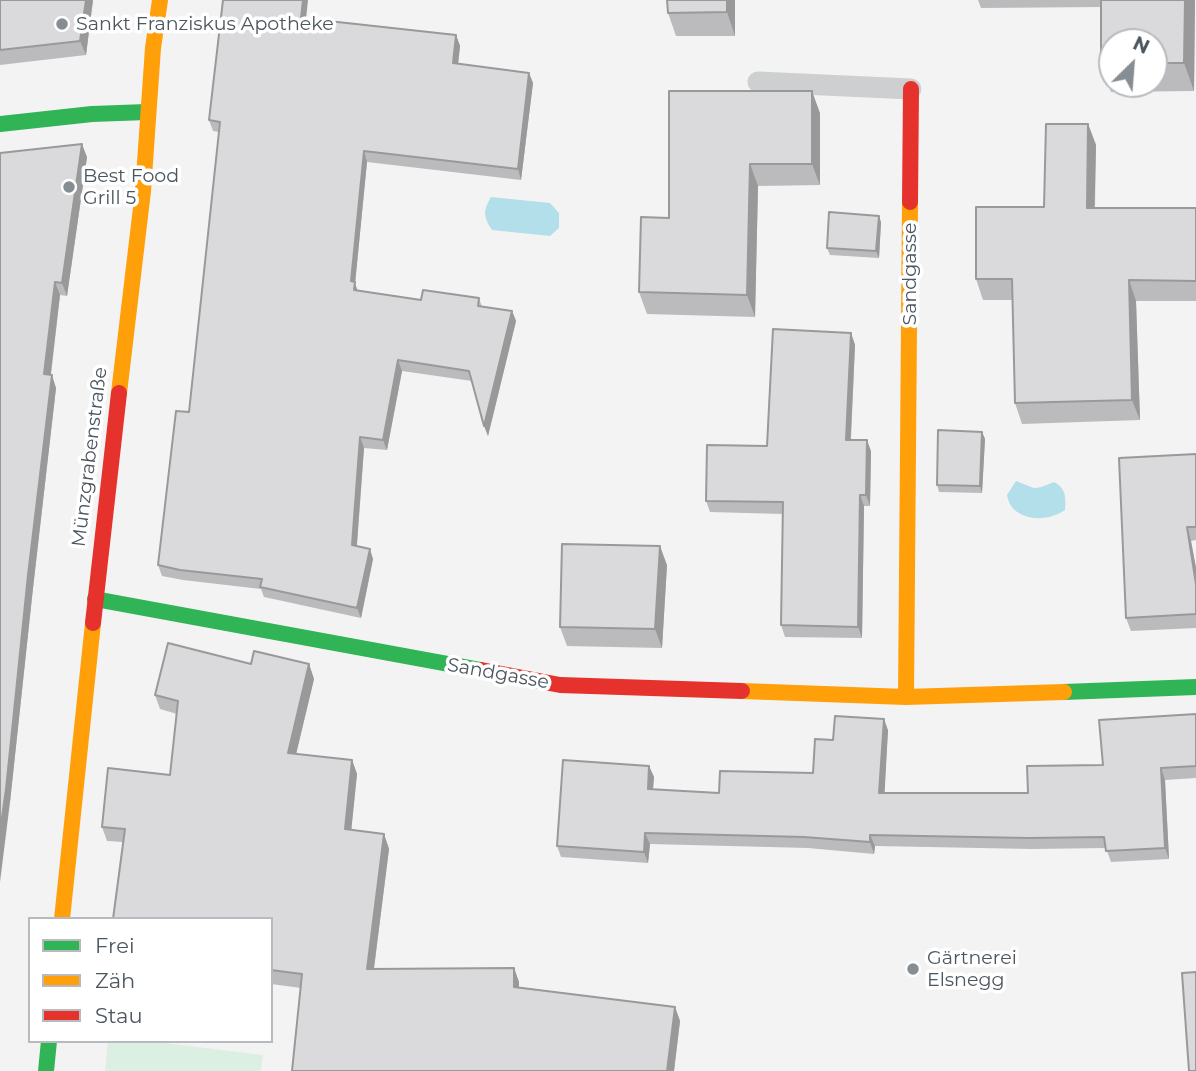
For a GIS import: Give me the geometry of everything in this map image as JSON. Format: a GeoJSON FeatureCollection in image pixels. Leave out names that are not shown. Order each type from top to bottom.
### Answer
{"type":"FeatureCollection","features":[{"type":"Feature","properties":{"kind":"street","name":"Münzgrabenstraße"},"geometry":{"type":"LineString","coordinates":[[62,917],[95,599],[143,191],[153,48],[160,0]]}},
{"type":"Feature","properties":{"kind":"street","name":"Sandgasse"},"geometry":{"type":"LineString","coordinates":[[906,697],[911,89]]}},
{"type":"Feature","properties":{"kind":"street"},"geometry":{"type":"LineString","coordinates":[[0,124],[92,114],[148,112]]}},
{"type":"Feature","properties":{"kind":"street","name":"Sandgasse"},"geometry":{"type":"LineString","coordinates":[[95,599],[560,685],[906,697],[1196,687]]}},
{"type":"Feature","properties":{"kind":"street"},"geometry":{"type":"LineString","coordinates":[[46,1071],[49,1043]]}},
{"type":"Feature","properties":{"kind":"lane","name":"Sandgasse"},"geometry":{"type":"LineString","coordinates":[[758,82],[911,89]]}},
{"type":"Feature","properties":{"kind":"green space"},"geometry":{"type":"Polygon","coordinates":[[[108,1043],[165,1043],[263,1055],[261,1071],[105,1071],[108,1043]]]}},
{"type":"Feature","properties":{"kind":"water"},"geometry":{"type":"Polygon","coordinates":[[[491,197],[550,203],[559,213],[559,228],[550,236],[492,230],[485,213],[491,197]]]}},
{"type":"Feature","properties":{"kind":"water"},"geometry":{"type":"Polygon","coordinates":[[[1016,481],[1035,488],[1054,482],[1061,487],[1064,494],[1065,510],[1044,518],[1022,515],[1011,506],[1007,496],[1016,481]]]}},
{"type":"Feature","properties":{"kind":"building"},"geometry":{"type":"Polygon","coordinates":[[[0,0],[86,0],[80,41],[0,50],[0,0]]]}},
{"type":"Feature","properties":{"kind":"building"},"geometry":{"type":"Polygon","coordinates":[[[223,0],[303,0],[301,18],[456,35],[453,63],[529,73],[518,169],[364,151],[351,281],[355,282],[354,290],[421,300],[423,290],[479,298],[478,306],[512,311],[484,426],[469,371],[398,360],[383,440],[360,437],[352,545],[370,549],[357,608],[260,587],[262,579],[158,565],[176,411],[189,412],[220,122],[209,120],[223,0]]]}},
{"type":"Feature","properties":{"kind":"building"},"geometry":{"type":"Polygon","coordinates":[[[667,0],[727,0],[727,12],[668,13],[667,0]]]}},
{"type":"Feature","properties":{"kind":"building"},"geometry":{"type":"Polygon","coordinates":[[[1101,0],[1185,0],[1184,63],[1168,63],[1168,28],[1101,28],[1101,0]]]}},
{"type":"Feature","properties":{"kind":"building"},"geometry":{"type":"Polygon","coordinates":[[[669,91],[812,91],[812,164],[750,164],[747,295],[639,292],[641,217],[669,218],[669,91]]]}},
{"type":"Feature","properties":{"kind":"building"},"geometry":{"type":"Polygon","coordinates":[[[1046,124],[1088,124],[1087,208],[1196,208],[1196,281],[1129,280],[1132,400],[1015,403],[1012,279],[976,279],[976,207],[1044,207],[1046,124]]]}},
{"type":"Feature","properties":{"kind":"building"},"geometry":{"type":"Polygon","coordinates":[[[82,144],[62,283],[55,282],[44,374],[52,375],[0,832],[0,153],[82,144]]]}},
{"type":"Feature","properties":{"kind":"building"},"geometry":{"type":"Polygon","coordinates":[[[829,212],[879,216],[876,251],[827,248],[829,212]]]}},
{"type":"Feature","properties":{"kind":"building"},"geometry":{"type":"Polygon","coordinates":[[[773,329],[851,333],[846,440],[867,440],[866,495],[860,495],[858,627],[781,625],[783,502],[706,501],[707,445],[767,446],[773,329]]]}},
{"type":"Feature","properties":{"kind":"building"},"geometry":{"type":"Polygon","coordinates":[[[938,430],[982,432],[980,486],[937,485],[938,430]]]}},
{"type":"Feature","properties":{"kind":"building"},"geometry":{"type":"Polygon","coordinates":[[[1196,454],[1196,527],[1187,527],[1196,584],[1196,614],[1126,618],[1119,458],[1196,454]]]}},
{"type":"Feature","properties":{"kind":"building"},"geometry":{"type":"Polygon","coordinates":[[[562,544],[660,546],[655,629],[560,627],[562,544]]]}},
{"type":"Feature","properties":{"kind":"building"},"geometry":{"type":"Polygon","coordinates":[[[168,643],[251,664],[254,651],[309,664],[288,753],[352,760],[345,829],[384,834],[367,969],[514,968],[514,987],[675,1007],[667,1071],[292,1071],[302,974],[273,970],[273,917],[113,917],[125,829],[102,827],[108,768],[170,775],[178,701],[155,695],[168,643]]]}},
{"type":"Feature","properties":{"kind":"building"},"geometry":{"type":"Polygon","coordinates":[[[1196,714],[1196,766],[1161,768],[1165,848],[1106,851],[1104,837],[870,835],[870,842],[804,837],[645,833],[644,852],[557,846],[563,760],[649,766],[648,789],[719,793],[720,771],[813,773],[815,739],[833,740],[835,716],[884,719],[879,793],[1028,793],[1027,766],[1103,765],[1099,720],[1196,714]]]}},
{"type":"Feature","properties":{"kind":"building"},"geometry":{"type":"Polygon","coordinates":[[[1196,972],[1196,1071],[1189,1071],[1182,973],[1196,972]]]}},
{"type":"Feature","properties":{"kind":"traffic: fast"},"geometry":{"type":"LineString","coordinates":[[0,124],[92,114],[147,112]]}},
{"type":"Feature","properties":{"kind":"traffic: fast"},"geometry":{"type":"LineString","coordinates":[[95,599],[481,670]]}},
{"type":"Feature","properties":{"kind":"traffic: fast"},"geometry":{"type":"LineString","coordinates":[[1064,692],[1196,687]]}},
{"type":"Feature","properties":{"kind":"traffic: fast"},"geometry":{"type":"LineString","coordinates":[[46,1071],[49,1043]]}},
{"type":"Feature","properties":{"kind":"traffic: slow"},"geometry":{"type":"LineString","coordinates":[[119,393],[143,191],[153,48],[160,0]]}},
{"type":"Feature","properties":{"kind":"traffic: slow"},"geometry":{"type":"LineString","coordinates":[[906,697],[910,202]]}},
{"type":"Feature","properties":{"kind":"traffic: slow"},"geometry":{"type":"LineString","coordinates":[[62,917],[93,623]]}},
{"type":"Feature","properties":{"kind":"traffic: slow"},"geometry":{"type":"LineString","coordinates":[[742,691],[906,697],[1064,692]]}},
{"type":"Feature","properties":{"kind":"traffic: jam"},"geometry":{"type":"LineString","coordinates":[[910,202],[911,89]]}},
{"type":"Feature","properties":{"kind":"traffic: jam"},"geometry":{"type":"LineString","coordinates":[[93,623],[119,393]]}},
{"type":"Feature","properties":{"kind":"traffic: jam"},"geometry":{"type":"LineString","coordinates":[[481,670],[560,685],[742,691]]}},
{"type":"Feature","properties":{"kind":"place","name":"Sankt Franziskus Apotheke"},"geometry":{"type":"Point","coordinates":[62,24]}},
{"type":"Feature","properties":{"kind":"place","name":"Best Food Grill 5"},"geometry":{"type":"Point","coordinates":[69,187]}},
{"type":"Feature","properties":{"kind":"place","name":"Gärtnerei Elsnegg"},"geometry":{"type":"Point","coordinates":[913,969]}}]}
